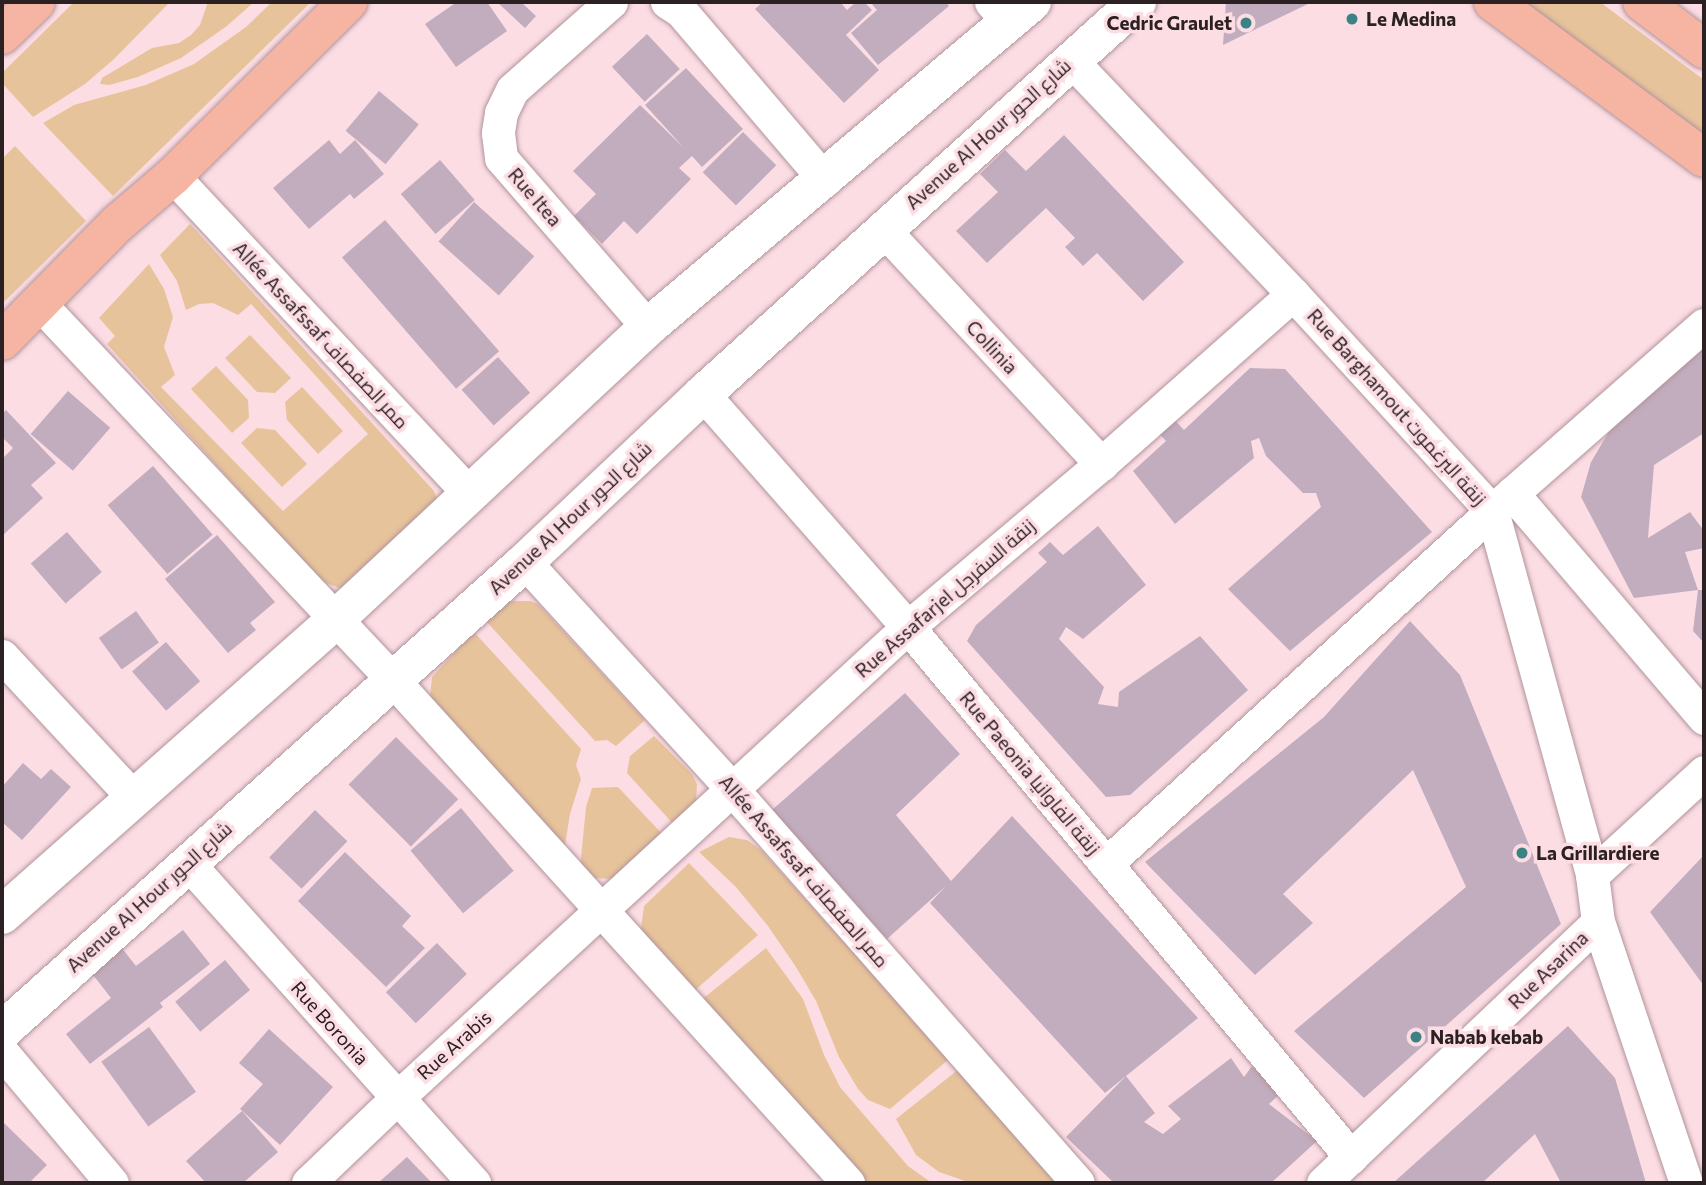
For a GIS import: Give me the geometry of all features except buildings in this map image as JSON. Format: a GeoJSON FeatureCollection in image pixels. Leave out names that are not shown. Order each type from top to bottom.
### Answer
{"type":"FeatureCollection","features":[{"type":"Feature","properties":{"kind":"main road"},"geometry":{"type":"LineString","coordinates":[[2,35],[36,2]]}},
{"type":"Feature","properties":{"kind":"main road"},"geometry":{"type":"LineString","coordinates":[[2,341],[117,224],[173,176],[348,2]]}},
{"type":"Feature","properties":{"kind":"main road"},"geometry":{"type":"LineString","coordinates":[[1493,2],[1704,158]]}},
{"type":"Feature","properties":{"kind":"main road"},"geometry":{"type":"LineString","coordinates":[[1642,2],[1704,49]]}},
{"type":"Feature","properties":{"kind":"street","name":"Rue Itea"},"geometry":{"type":"LineString","coordinates":[[611,2],[512,90],[501,113],[498,133],[501,158],[648,327]]}},
{"type":"Feature","properties":{"kind":"street"},"geometry":{"type":"LineString","coordinates":[[667,2],[681,11],[825,180]]}},
{"type":"Feature","properties":{"kind":"street","name":"Avenue Al Hour شارع الحور"},"geometry":{"type":"LineString","coordinates":[[2,1031],[187,862],[525,562],[883,229],[1137,2]]}},
{"type":"Feature","properties":{"kind":"street"},"geometry":{"type":"LineString","coordinates":[[2,915],[336,619],[648,327],[825,180],[1011,9]]}},
{"type":"Feature","properties":{"kind":"street","name":"Rue Barghamout زنقة البرغموت"},"geometry":{"type":"LineString","coordinates":[[1070,60],[1293,294],[1502,502],[1592,876]]}},
{"type":"Feature","properties":{"kind":"street","name":"Allée Assafssaf ممر الصفصاف"},"geometry":{"type":"LineString","coordinates":[[173,176],[470,495]]}},
{"type":"Feature","properties":{"kind":"street","name":"Collinia"},"geometry":{"type":"LineString","coordinates":[[883,229],[1101,464]]}},
{"type":"Feature","properties":{"kind":"street","name":"Rue Assafarjel زنقة السفرجل"},"geometry":{"type":"LineString","coordinates":[[603,910],[908,627],[1101,464],[1293,294]]}},
{"type":"Feature","properties":{"kind":"street"},"geometry":{"type":"LineString","coordinates":[[40,304],[336,619],[848,1183]]}},
{"type":"Feature","properties":{"kind":"street"},"geometry":{"type":"LineString","coordinates":[[1106,864],[1502,502],[1704,325]]}},
{"type":"Feature","properties":{"kind":"street","name":"Rue Paeonia زنقة الفاوانيا"},"geometry":{"type":"LineString","coordinates":[[703,394],[908,627],[1351,1157]]}},
{"type":"Feature","properties":{"kind":"street"},"geometry":{"type":"LineString","coordinates":[[1502,502],[1704,718]]}},
{"type":"Feature","properties":{"kind":"street","name":"Allée Assafssaf ممر الصفصاف"},"geometry":{"type":"LineString","coordinates":[[525,562],[732,789],[1078,1183]]}},
{"type":"Feature","properties":{"kind":"street"},"geometry":{"type":"LineString","coordinates":[[2,656],[133,797]]}},
{"type":"Feature","properties":{"kind":"street"},"geometry":{"type":"LineString","coordinates":[[1592,876],[1704,772]]}},
{"type":"Feature","properties":{"kind":"street","name":"Rue Boronia"},"geometry":{"type":"LineString","coordinates":[[187,862],[474,1183]]}},
{"type":"Feature","properties":{"kind":"street","name":"Rue Asarina"},"geometry":{"type":"LineString","coordinates":[[1323,1183],[1598,922],[1592,876]]}},
{"type":"Feature","properties":{"kind":"street","name":"Rue Arabis"},"geometry":{"type":"LineString","coordinates":[[308,1183],[603,910]]}},
{"type":"Feature","properties":{"kind":"street"},"geometry":{"type":"LineString","coordinates":[[1598,922],[1686,1183]]}},
{"type":"Feature","properties":{"kind":"street"},"geometry":{"type":"LineString","coordinates":[[2,1052],[112,1183]]}},
{"type":"Feature","properties":{"kind":"shaded area"},"geometry":{"type":"Polygon","coordinates":[[[74,2],[170,2],[114,59],[85,84],[33,117],[2,83],[2,73],[74,2]]]}},
{"type":"Feature","properties":{"kind":"shaded area"},"geometry":{"type":"Polygon","coordinates":[[[208,2],[254,2],[227,26],[181,58],[138,77],[109,85],[100,84],[102,78],[152,48],[179,43],[191,35],[200,25],[208,2]]]}},
{"type":"Feature","properties":{"kind":"shaded area"},"geometry":{"type":"Polygon","coordinates":[[[272,2],[311,2],[113,196],[43,123],[74,105],[146,85],[194,64],[246,27],[272,2]]]}},
{"type":"Feature","properties":{"kind":"shaded area"},"geometry":{"type":"Polygon","coordinates":[[[1525,2],[1600,2],[1704,80],[1704,136],[1525,2]]]}},
{"type":"Feature","properties":{"kind":"shaded area"},"geometry":{"type":"Polygon","coordinates":[[[15,146],[86,221],[2,304],[2,159],[15,146]]]}},
{"type":"Feature","properties":{"kind":"shaded area"},"geometry":{"type":"Polygon","coordinates":[[[190,224],[434,491],[437,499],[345,590],[321,581],[107,344],[115,336],[99,318],[149,264],[164,289],[173,317],[164,347],[175,375],[161,387],[283,511],[368,434],[251,304],[238,315],[213,303],[199,304],[186,310],[177,281],[160,255],[190,224]]]}},
{"type":"Feature","properties":{"kind":"shaded area"},"geometry":{"type":"Polygon","coordinates":[[[250,335],[291,378],[275,393],[257,392],[225,358],[250,335]]]}},
{"type":"Feature","properties":{"kind":"shaded area"},"geometry":{"type":"Polygon","coordinates":[[[216,366],[248,400],[249,418],[232,433],[191,389],[216,366]]]}},
{"type":"Feature","properties":{"kind":"shaded area"},"geometry":{"type":"Polygon","coordinates":[[[302,387],[343,431],[318,454],[287,420],[285,402],[302,387]]]}},
{"type":"Feature","properties":{"kind":"shaded area"},"geometry":{"type":"Polygon","coordinates":[[[257,428],[275,430],[307,464],[282,487],[241,443],[257,428]]]}},
{"type":"Feature","properties":{"kind":"shaded area"},"geometry":{"type":"Polygon","coordinates":[[[511,601],[538,604],[645,720],[616,746],[607,740],[595,741],[486,621],[511,601]]]}},
{"type":"Feature","properties":{"kind":"shaded area"},"geometry":{"type":"Polygon","coordinates":[[[474,632],[581,749],[576,765],[581,779],[570,814],[564,851],[430,697],[432,677],[474,632]]]}},
{"type":"Feature","properties":{"kind":"shaded area"},"geometry":{"type":"Polygon","coordinates":[[[654,736],[692,774],[697,784],[696,804],[676,827],[627,773],[630,756],[654,736]]]}},
{"type":"Feature","properties":{"kind":"shaded area"},"geometry":{"type":"Polygon","coordinates":[[[618,787],[665,837],[615,879],[595,878],[580,868],[586,807],[592,788],[618,787]]]}},
{"type":"Feature","properties":{"kind":"shaded area"},"geometry":{"type":"Polygon","coordinates":[[[729,837],[747,840],[761,850],[949,1059],[890,1109],[868,1100],[858,1089],[839,1057],[816,1001],[796,967],[768,926],[736,887],[699,852],[729,837]]]}},
{"type":"Feature","properties":{"kind":"shaded area"},"geometry":{"type":"Polygon","coordinates":[[[689,863],[758,935],[693,992],[645,939],[641,929],[644,906],[689,863]]]}},
{"type":"Feature","properties":{"kind":"shaded area"},"geometry":{"type":"Polygon","coordinates":[[[766,948],[803,999],[824,1055],[840,1087],[908,1166],[932,1183],[865,1183],[700,1001],[766,948]]]}},
{"type":"Feature","properties":{"kind":"shaded area"},"geometry":{"type":"Polygon","coordinates":[[[959,1069],[1060,1183],[971,1183],[939,1172],[916,1155],[896,1119],[959,1069]]]}},
{"type":"Feature","properties":{"kind":"place","name":"Le Medina"},"geometry":{"type":"Point","coordinates":[1352,19]}},
{"type":"Feature","properties":{"kind":"place","name":"Cedric Graulet"},"geometry":{"type":"Point","coordinates":[1246,23]}},
{"type":"Feature","properties":{"kind":"place","name":"La Grillardiere"},"geometry":{"type":"Point","coordinates":[1522,853]}},
{"type":"Feature","properties":{"kind":"place","name":"Nabab kebab"},"geometry":{"type":"Point","coordinates":[1416,1037]}}]}
